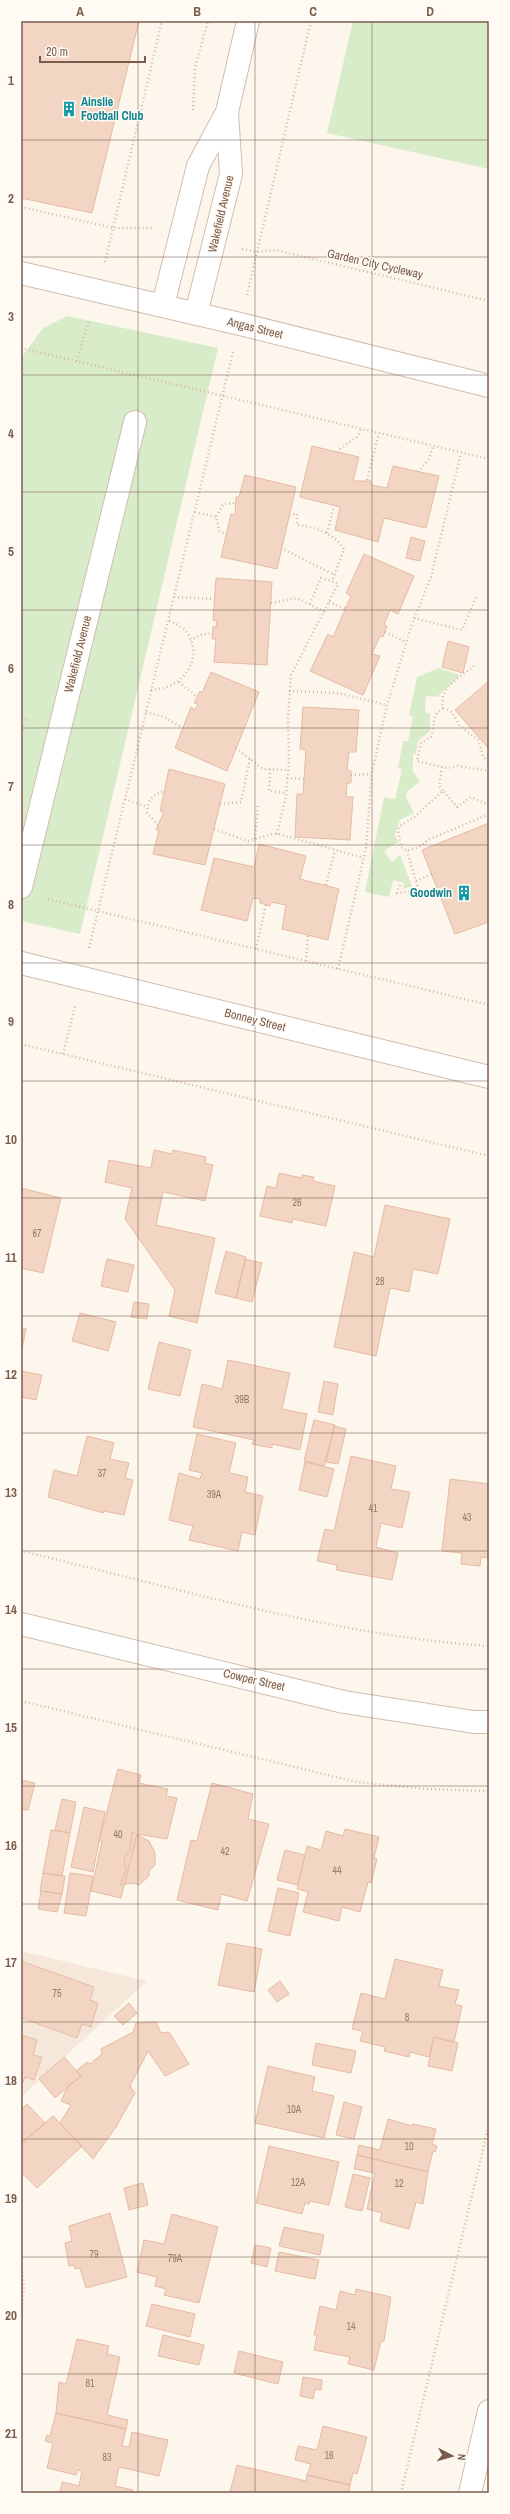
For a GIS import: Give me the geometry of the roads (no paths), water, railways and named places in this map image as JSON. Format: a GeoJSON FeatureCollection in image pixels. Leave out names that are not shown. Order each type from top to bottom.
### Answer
{"type":"FeatureCollection","features":[{"type":"Feature","properties":{"kind":"street","name":"Wakefield Avenue"},"geometry":{"type":"LineString","coordinates":[[163,305],[198,166],[227,112],[248,21]]}},
{"type":"Feature","properties":{"kind":"street","name":"Wakefield Avenue"},"geometry":{"type":"LineString","coordinates":[[196,314],[231,174],[227,112]]}},
{"type":"Feature","properties":{"kind":"street","name":"Angas Street"},"geometry":{"type":"LineString","coordinates":[[21,273],[163,305],[489,386]]}},
{"type":"Feature","properties":{"kind":"street","name":"Wakefield Avenue"},"geometry":{"type":"LineString","coordinates":[[21,886],[134,422]]}},
{"type":"Feature","properties":{"kind":"street","name":"Bonney Street"},"geometry":{"type":"LineString","coordinates":[[21,963],[489,1077]]}},
{"type":"Feature","properties":{"kind":"street","name":"Cowper Street"},"geometry":{"type":"LineString","coordinates":[[21,1624],[344,1702],[474,1722],[489,1722]]}},
{"type":"Feature","properties":{"kind":"street"},"geometry":{"type":"LineString","coordinates":[[470,2493],[489,2411]]}},
{"type":"Feature","properties":{"kind":"place","name":"Ainslie Football Club"},"geometry":{"type":"Point","coordinates":[69,109]}},
{"type":"Feature","properties":{"kind":"place","name":"Goodwin"},"geometry":{"type":"Point","coordinates":[464,893]}}]}
